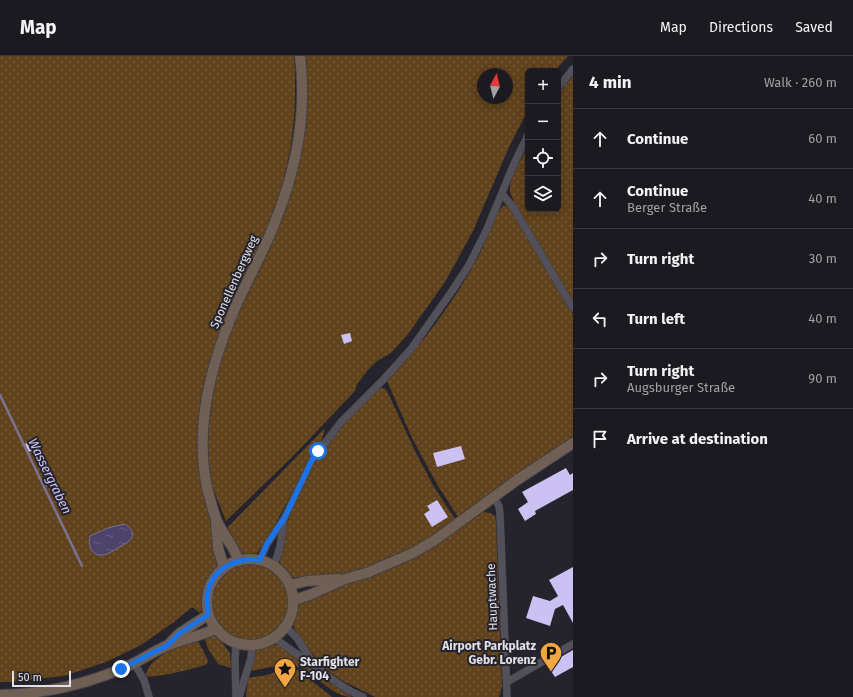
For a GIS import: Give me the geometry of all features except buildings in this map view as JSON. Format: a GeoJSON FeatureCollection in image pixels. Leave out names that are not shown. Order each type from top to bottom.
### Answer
{"type":"FeatureCollection","features":[{"type":"Feature","properties":{"kind":"street","name":"Sponellenbergweg"},"geometry":{"type":"LineString","coordinates":[[224,568],[218,548],[216,520],[208,491],[203,445],[205,408],[209,387],[222,343],[233,314],[264,248],[290,180],[299,134],[302,86],[300,56]]}},
{"type":"Feature","properties":{"kind":"street"},"geometry":{"type":"LineString","coordinates":[[561,84],[573,69]]}},
{"type":"Feature","properties":{"kind":"street"},"geometry":{"type":"LineString","coordinates":[[260,560],[267,544],[285,517],[312,460],[327,439],[341,422],[407,354],[445,303],[477,248],[526,140]]}},
{"type":"Feature","properties":{"kind":"street"},"geometry":{"type":"LineString","coordinates":[[502,194],[513,207],[573,308]]}},
{"type":"Feature","properties":{"kind":"street"},"geometry":{"type":"LineString","coordinates":[[294,600],[312,594],[345,579],[369,572],[413,553],[435,540],[573,443]]}},
{"type":"Feature","properties":{"kind":"street","name":"Hauptwache"},"geometry":{"type":"LineString","coordinates":[[494,498],[499,506],[500,514],[507,682],[506,697]]}},
{"type":"Feature","properties":{"kind":"street"},"geometry":{"type":"LineString","coordinates":[[274,566],[280,548],[285,517]]}},
{"type":"Feature","properties":{"kind":"street","name":"Sponellenbergweg"},"geometry":{"type":"LineString","coordinates":[[216,520],[230,543],[238,561]]}},
{"type":"Feature","properties":{"kind":"street"},"geometry":{"type":"LineString","coordinates":[[249,559],[260,560],[274,566],[281,572],[290,585],[294,600],[293,611],[286,627],[275,638],[261,645],[252,646],[236,644],[224,637],[215,629],[208,615],[208,592],[217,574],[224,568],[238,561],[249,559]]}},
{"type":"Feature","properties":{"kind":"street"},"geometry":{"type":"LineString","coordinates":[[290,585],[307,581],[345,579]]}},
{"type":"Feature","properties":{"kind":"street"},"geometry":{"type":"LineString","coordinates":[[168,645],[180,633],[208,615]]}},
{"type":"Feature","properties":{"kind":"street"},"geometry":{"type":"LineString","coordinates":[[286,627],[297,638],[315,667]]}},
{"type":"Feature","properties":{"kind":"street"},"geometry":{"type":"LineString","coordinates":[[0,695],[13,696],[42,692],[86,681],[134,663],[168,645],[215,629]]}},
{"type":"Feature","properties":{"kind":"street"},"geometry":{"type":"LineString","coordinates":[[275,638],[289,650],[336,682],[362,697]]}},
{"type":"Feature","properties":{"kind":"street"},"geometry":{"type":"LineString","coordinates":[[236,644],[235,660],[237,697]]}},
{"type":"Feature","properties":{"kind":"street"},"geometry":{"type":"LineString","coordinates":[[507,682],[573,644]]}},
{"type":"Feature","properties":{"kind":"street"},"geometry":{"type":"LineString","coordinates":[[237,697],[251,658],[252,646]]}},
{"type":"Feature","properties":{"kind":"street"},"geometry":{"type":"LineString","coordinates":[[134,663],[144,680],[149,697]]}},
{"type":"Feature","properties":{"kind":"shaded area"},"geometry":{"type":"Polygon","coordinates":[[[0,56],[294,56],[295,79],[295,101],[291,144],[287,166],[275,208],[218,337],[204,382],[198,422],[200,474],[202,489],[209,512],[218,566],[208,578],[203,590],[201,611],[200,613],[192,607],[174,622],[141,645],[106,662],[64,676],[8,682],[0,682],[0,56]]]}},
{"type":"Feature","properties":{"kind":"shaded area"},"geometry":{"type":"Polygon","coordinates":[[[306,56],[568,56],[558,68],[525,68],[525,116],[509,147],[473,231],[445,282],[408,334],[391,353],[377,361],[368,370],[357,384],[355,391],[292,457],[226,521],[210,481],[207,433],[214,383],[220,360],[236,315],[259,269],[304,129],[308,101],[306,56]]]}},
{"type":"Feature","properties":{"kind":"shaded area"},"geometry":{"type":"Polygon","coordinates":[[[573,76],[573,302],[516,206],[510,193],[513,175],[525,152],[525,212],[561,212],[561,91],[573,76]]]}},
{"type":"Feature","properties":{"kind":"shaded area"},"geometry":{"type":"Polygon","coordinates":[[[504,205],[510,209],[573,314],[573,439],[460,520],[438,486],[412,438],[387,381],[427,335],[451,302],[473,267],[495,218],[504,205]]]}},
{"type":"Feature","properties":{"kind":"shaded area"},"geometry":{"type":"Polygon","coordinates":[[[381,388],[384,388],[387,391],[434,487],[457,522],[418,547],[370,567],[344,574],[319,578],[291,577],[281,565],[280,553],[288,523],[301,488],[319,456],[330,441],[363,403],[381,388]]]}},
{"type":"Feature","properties":{"kind":"shaded area"},"geometry":{"type":"Polygon","coordinates":[[[325,428],[321,443],[265,543],[257,553],[249,555],[242,553],[235,546],[226,529],[325,428]]]}},
{"type":"Feature","properties":{"kind":"shaded area"},"geometry":{"type":"Polygon","coordinates":[[[484,512],[495,516],[496,522],[502,686],[499,697],[375,697],[341,680],[326,669],[303,643],[294,628],[293,623],[298,605],[464,524],[484,512]]]}},
{"type":"Feature","properties":{"kind":"shaded area"},"geometry":{"type":"Polygon","coordinates":[[[242,563],[258,563],[272,569],[283,580],[289,594],[289,610],[283,624],[272,635],[258,641],[242,641],[228,635],[217,624],[211,610],[211,594],[217,580],[228,569],[242,563]]]}},
{"type":"Feature","properties":{"kind":"shaded area"},"geometry":{"type":"Polygon","coordinates":[[[205,636],[217,636],[230,653],[231,668],[218,664],[209,650],[205,636]]]}},
{"type":"Feature","properties":{"kind":"shaded area"},"geometry":{"type":"Polygon","coordinates":[[[197,639],[208,660],[207,664],[176,673],[150,677],[146,676],[152,663],[175,648],[197,639]]]}},
{"type":"Feature","properties":{"kind":"shaded area"},"geometry":{"type":"Polygon","coordinates":[[[274,644],[279,645],[327,681],[352,697],[336,693],[310,673],[296,666],[279,666],[249,671],[256,648],[274,644]]]}},
{"type":"Feature","properties":{"kind":"shaded area"},"geometry":{"type":"Polygon","coordinates":[[[285,669],[298,670],[332,697],[246,697],[248,678],[267,675],[285,669]]]}},
{"type":"Feature","properties":{"kind":"water"},"geometry":{"type":"Polygon","coordinates":[[[124,524],[127,525],[132,531],[132,537],[128,542],[107,554],[98,555],[92,551],[89,544],[90,536],[108,528],[124,524]]]}},
{"type":"Feature","properties":{"kind":"waterway","name":"Wassergraben"},"geometry":{"type":"LineString","coordinates":[[0,395],[82,566]]}},
{"type":"Feature","properties":{"kind":"place","name":"Airport Parkplatz Gebr. Lorenz"},"geometry":{"type":"Point","coordinates":[551,672]}},
{"type":"Feature","properties":{"kind":"place","name":"Starfighter F-104"},"geometry":{"type":"Point","coordinates":[285,688]}},
{"type":"Feature","properties":{"kind":"route"},"geometry":{"type":"LineString","coordinates":[[121,669],[168,645],[180,633],[208,615],[208,592],[217,574],[224,568],[238,561],[249,559],[260,560],[267,544],[285,517],[312,460],[318,451]]}}]}
